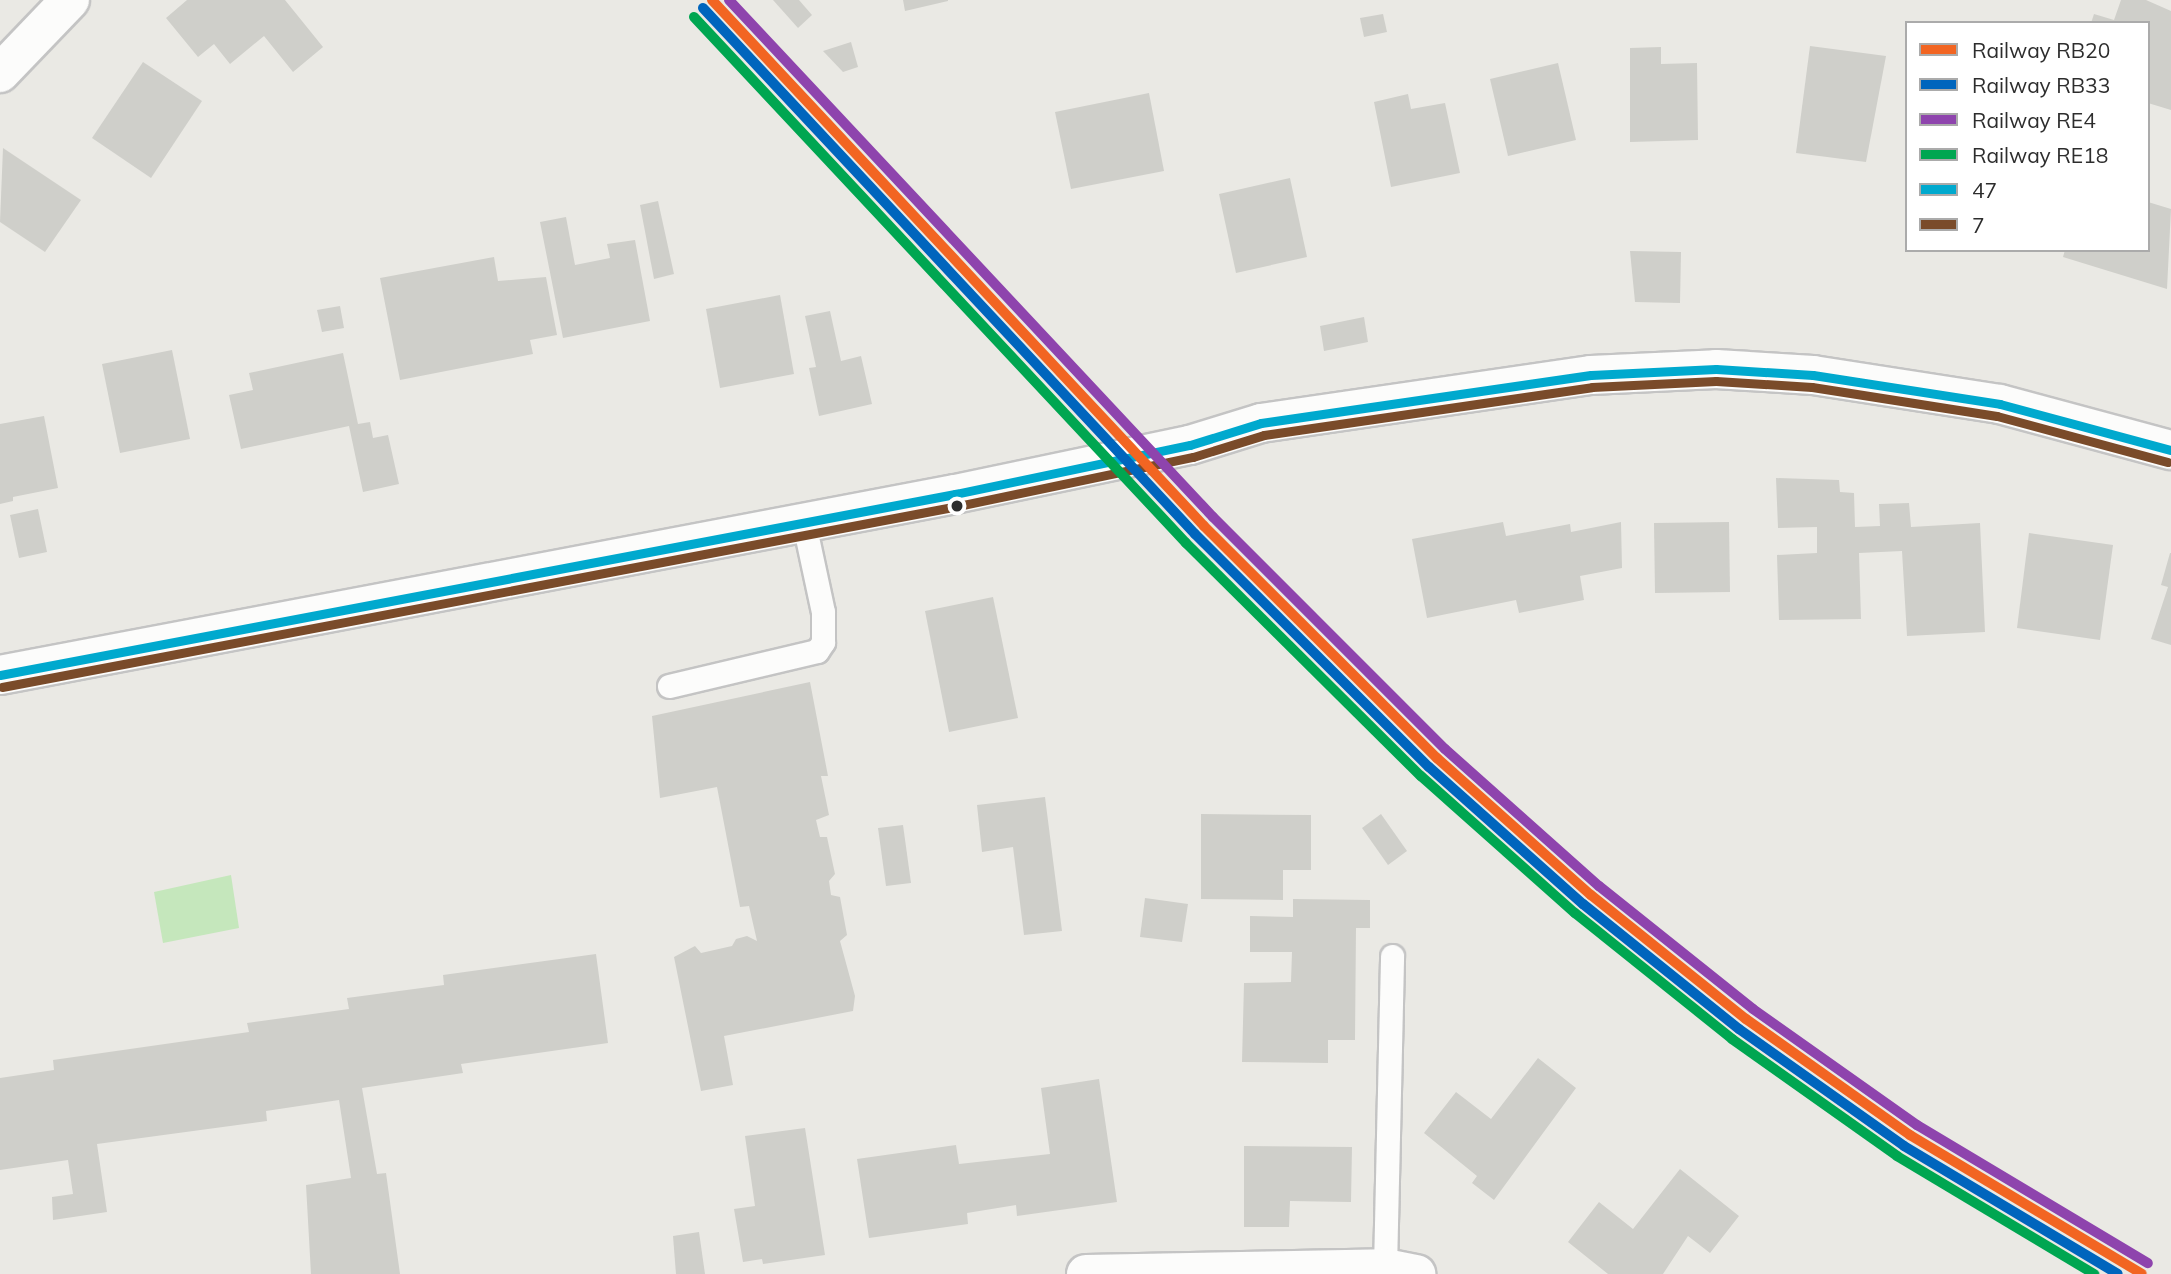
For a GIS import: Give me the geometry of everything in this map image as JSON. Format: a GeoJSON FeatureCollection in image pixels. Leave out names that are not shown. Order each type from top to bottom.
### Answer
{"type":"FeatureCollection","features":[{"type":"Feature","properties":{"kind":"main road"},"geometry":{"type":"LineString","coordinates":[[0,73],[71,0]]}},
{"type":"Feature","properties":{"kind":"main road"},"geometry":{"type":"LineString","coordinates":[[0,675],[804,523],[1190,445],[1261,423],[1591,374],[1716,369],[1813,375],[2000,404],[2171,450]]}},
{"type":"Feature","properties":{"kind":"main road"},"geometry":{"type":"LineString","coordinates":[[1086,1274],[1400,1272]]}},
{"type":"Feature","properties":{"kind":"lane"},"geometry":{"type":"LineString","coordinates":[[670,686],[817,651],[823,642],[824,612],[804,523]]}},
{"type":"Feature","properties":{"kind":"lane"},"geometry":{"type":"LineString","coordinates":[[1392,956],[1400,1272]]}},
{"type":"Feature","properties":{"kind":"green space"},"geometry":{"type":"Polygon","coordinates":[[[231,875],[239,928],[163,943],[154,892],[231,875]]]}},
{"type":"Feature","properties":{"kind":"building"},"geometry":{"type":"Polygon","coordinates":[[[187,0],[285,0],[323,47],[293,72],[264,36],[230,64],[214,44],[198,57],[166,18],[187,0]]]}},
{"type":"Feature","properties":{"kind":"building"},"geometry":{"type":"Polygon","coordinates":[[[773,0],[799,0],[812,15],[798,28],[773,0]]]}},
{"type":"Feature","properties":{"kind":"building"},"geometry":{"type":"Polygon","coordinates":[[[903,0],[948,0],[948,1],[905,11],[903,0]]]}},
{"type":"Feature","properties":{"kind":"building"},"geometry":{"type":"Polygon","coordinates":[[[2121,0],[2146,0],[2171,11],[2171,110],[2150,104],[2150,21],[2092,21],[2094,14],[2114,20],[2121,0]]]}},
{"type":"Feature","properties":{"kind":"building"},"geometry":{"type":"Polygon","coordinates":[[[1383,14],[1387,32],[1364,37],[1360,18],[1383,14]]]}},
{"type":"Feature","properties":{"kind":"building"},"geometry":{"type":"Polygon","coordinates":[[[851,42],[858,67],[843,72],[823,51],[851,42]]]}},
{"type":"Feature","properties":{"kind":"building"},"geometry":{"type":"Polygon","coordinates":[[[1810,46],[1886,56],[1866,162],[1796,153],[1810,46]]]}},
{"type":"Feature","properties":{"kind":"building"},"geometry":{"type":"Polygon","coordinates":[[[1661,47],[1661,64],[1697,63],[1698,140],[1630,142],[1630,48],[1661,47]]]}},
{"type":"Feature","properties":{"kind":"building"},"geometry":{"type":"Polygon","coordinates":[[[143,62],[202,101],[151,178],[92,138],[143,62]]]}},
{"type":"Feature","properties":{"kind":"building"},"geometry":{"type":"Polygon","coordinates":[[[1558,63],[1576,140],[1508,156],[1490,79],[1558,63]]]}},
{"type":"Feature","properties":{"kind":"building"},"geometry":{"type":"Polygon","coordinates":[[[1149,93],[1164,171],[1071,189],[1055,112],[1149,93]]]}},
{"type":"Feature","properties":{"kind":"building"},"geometry":{"type":"Polygon","coordinates":[[[1408,94],[1411,109],[1445,103],[1460,173],[1391,187],[1374,102],[1408,94]]]}},
{"type":"Feature","properties":{"kind":"building"},"geometry":{"type":"Polygon","coordinates":[[[3,148],[81,200],[45,252],[0,222],[3,148]]]}},
{"type":"Feature","properties":{"kind":"building"},"geometry":{"type":"Polygon","coordinates":[[[1290,178],[1307,257],[1236,273],[1219,194],[1290,178]]]}},
{"type":"Feature","properties":{"kind":"building"},"geometry":{"type":"Polygon","coordinates":[[[658,201],[674,274],[654,279],[640,205],[658,201]]]}},
{"type":"Feature","properties":{"kind":"building"},"geometry":{"type":"Polygon","coordinates":[[[2150,203],[2171,209],[2167,289],[2063,257],[2064,252],[2150,252],[2150,203]]]}},
{"type":"Feature","properties":{"kind":"building"},"geometry":{"type":"Polygon","coordinates":[[[566,217],[575,265],[610,258],[607,244],[635,240],[650,321],[563,338],[540,222],[566,217]]]}},
{"type":"Feature","properties":{"kind":"building"},"geometry":{"type":"Polygon","coordinates":[[[1630,251],[1681,252],[1680,303],[1635,302],[1630,251]]]}},
{"type":"Feature","properties":{"kind":"building"},"geometry":{"type":"Polygon","coordinates":[[[494,257],[498,281],[546,277],[557,335],[530,340],[533,354],[400,380],[380,278],[494,257]]]}},
{"type":"Feature","properties":{"kind":"building"},"geometry":{"type":"Polygon","coordinates":[[[780,295],[794,374],[720,388],[706,309],[780,295]]]}},
{"type":"Feature","properties":{"kind":"building"},"geometry":{"type":"Polygon","coordinates":[[[340,306],[344,328],[322,332],[317,310],[340,306]]]}},
{"type":"Feature","properties":{"kind":"building"},"geometry":{"type":"Polygon","coordinates":[[[830,311],[841,361],[861,356],[872,404],[819,416],[809,368],[816,367],[805,316],[830,311]]]}},
{"type":"Feature","properties":{"kind":"building"},"geometry":{"type":"Polygon","coordinates":[[[1364,317],[1368,342],[1324,351],[1320,326],[1364,317]]]}},
{"type":"Feature","properties":{"kind":"building"},"geometry":{"type":"Polygon","coordinates":[[[172,350],[190,439],[120,453],[102,364],[172,350]]]}},
{"type":"Feature","properties":{"kind":"building"},"geometry":{"type":"Polygon","coordinates":[[[343,353],[358,424],[370,422],[373,438],[388,435],[399,484],[363,492],[349,426],[241,449],[229,395],[253,390],[249,373],[343,353]]]}},
{"type":"Feature","properties":{"kind":"building"},"geometry":{"type":"Polygon","coordinates":[[[44,416],[58,488],[13,497],[13,501],[0,504],[0,424],[44,416]]]}},
{"type":"Feature","properties":{"kind":"building"},"geometry":{"type":"Polygon","coordinates":[[[1776,478],[1839,480],[1840,492],[1854,493],[1855,527],[1880,526],[1879,504],[1909,503],[1911,527],[1980,523],[1985,632],[1907,636],[1902,551],[1859,553],[1861,619],[1779,620],[1777,555],[1817,553],[1817,527],[1778,528],[1776,478]]]}},
{"type":"Feature","properties":{"kind":"building"},"geometry":{"type":"Polygon","coordinates":[[[38,509],[47,552],[19,558],[10,515],[38,509]]]}},
{"type":"Feature","properties":{"kind":"building"},"geometry":{"type":"Polygon","coordinates":[[[1503,522],[1506,536],[1570,524],[1571,532],[1621,522],[1622,568],[1580,576],[1584,600],[1519,613],[1516,600],[1427,618],[1412,539],[1503,522]]]}},
{"type":"Feature","properties":{"kind":"building"},"geometry":{"type":"Polygon","coordinates":[[[1729,522],[1730,592],[1655,593],[1654,523],[1729,522]]]}},
{"type":"Feature","properties":{"kind":"building"},"geometry":{"type":"Polygon","coordinates":[[[2029,533],[2113,545],[2100,640],[2017,628],[2029,533]]]}},
{"type":"Feature","properties":{"kind":"building"},"geometry":{"type":"Polygon","coordinates":[[[2170,553],[2171,645],[2151,639],[2168,587],[2161,585],[2170,553]]]}},
{"type":"Feature","properties":{"kind":"building"},"geometry":{"type":"Polygon","coordinates":[[[993,597],[1018,718],[949,732],[925,611],[993,597]]]}},
{"type":"Feature","properties":{"kind":"building"},"geometry":{"type":"Polygon","coordinates":[[[810,682],[828,776],[821,776],[829,815],[816,820],[820,837],[827,837],[835,874],[829,881],[831,895],[840,897],[847,935],[840,941],[855,996],[853,1011],[724,1036],[733,1085],[701,1091],[674,957],[695,946],[701,953],[732,946],[736,939],[747,936],[757,941],[749,906],[740,907],[717,787],[660,798],[652,716],[810,682]]]}},
{"type":"Feature","properties":{"kind":"building"},"geometry":{"type":"Polygon","coordinates":[[[1045,797],[1062,931],[1024,935],[1013,847],[982,852],[977,805],[1045,797]]]}},
{"type":"Feature","properties":{"kind":"building"},"geometry":{"type":"Polygon","coordinates":[[[1201,814],[1311,815],[1311,870],[1283,870],[1283,900],[1201,899],[1201,814]]]}},
{"type":"Feature","properties":{"kind":"building"},"geometry":{"type":"Polygon","coordinates":[[[1381,814],[1407,851],[1388,865],[1362,828],[1381,814]]]}},
{"type":"Feature","properties":{"kind":"building"},"geometry":{"type":"Polygon","coordinates":[[[903,825],[911,883],[886,886],[878,828],[903,825]]]}},
{"type":"Feature","properties":{"kind":"building"},"geometry":{"type":"Polygon","coordinates":[[[1145,898],[1188,904],[1182,942],[1140,937],[1145,898]]]}},
{"type":"Feature","properties":{"kind":"building"},"geometry":{"type":"Polygon","coordinates":[[[1293,899],[1370,900],[1370,928],[1356,928],[1355,1040],[1328,1040],[1328,1063],[1242,1062],[1244,983],[1291,982],[1292,952],[1250,952],[1250,916],[1293,917],[1293,899]]]}},
{"type":"Feature","properties":{"kind":"building"},"geometry":{"type":"Polygon","coordinates":[[[596,954],[608,1043],[461,1064],[463,1073],[362,1088],[377,1174],[386,1173],[400,1274],[311,1274],[306,1185],[351,1178],[339,1100],[266,1111],[267,1121],[97,1144],[107,1212],[53,1220],[52,1197],[73,1194],[68,1160],[0,1170],[0,1078],[54,1070],[53,1060],[249,1032],[247,1023],[349,1009],[347,998],[444,985],[443,975],[596,954]]]}},
{"type":"Feature","properties":{"kind":"building"},"geometry":{"type":"Polygon","coordinates":[[[1538,1058],[1576,1088],[1494,1200],[1472,1183],[1477,1176],[1424,1133],[1456,1092],[1491,1119],[1538,1058]]]}},
{"type":"Feature","properties":{"kind":"building"},"geometry":{"type":"Polygon","coordinates":[[[1099,1079],[1117,1202],[1017,1216],[1016,1205],[967,1213],[968,1224],[869,1238],[857,1159],[956,1145],[959,1164],[1050,1154],[1041,1088],[1099,1079]]]}},
{"type":"Feature","properties":{"kind":"building"},"geometry":{"type":"Polygon","coordinates":[[[805,1128],[825,1255],[763,1264],[762,1259],[743,1262],[734,1209],[755,1206],[745,1136],[805,1128]]]}},
{"type":"Feature","properties":{"kind":"building"},"geometry":{"type":"Polygon","coordinates":[[[1244,1146],[1352,1147],[1351,1202],[1290,1201],[1289,1227],[1244,1227],[1244,1146]]]}},
{"type":"Feature","properties":{"kind":"building"},"geometry":{"type":"Polygon","coordinates":[[[1680,1169],[1739,1216],[1710,1253],[1688,1236],[1663,1274],[1608,1274],[1568,1242],[1599,1202],[1633,1229],[1680,1169]]]}},
{"type":"Feature","properties":{"kind":"building"},"geometry":{"type":"Polygon","coordinates":[[[699,1232],[705,1274],[676,1274],[673,1236],[699,1232]]]}},
{"type":"Feature","properties":{"kind":"rail line","name":"RB20"},"geometry":{"type":"LineString","coordinates":[[712,0],[1204,526],[1437,758],[1591,895],[1746,1019],[1910,1135],[2142,1274]]}},
{"type":"Feature","properties":{"kind":"rail line","name":"RE4"},"geometry":{"type":"LineString","coordinates":[[729,0],[1213,517],[1445,749],[1599,886],[1753,1009],[1917,1125],[2148,1263]]}},
{"type":"Feature","properties":{"kind":"rail line","name":"RB33"},"geometry":{"type":"LineString","coordinates":[[703,8],[1195,534],[1429,767],[1583,904],[1739,1029],[1904,1146],[2118,1274]]}},
{"type":"Feature","properties":{"kind":"rail line","name":"RE18"},"geometry":{"type":"LineString","coordinates":[[694,17],[1186,543],[1421,776],[1575,913],[1732,1039],[1897,1156],[2094,1274]]}},
{"type":"Feature","properties":{"kind":"transit line","name":"47"},"geometry":{"type":"LineString","coordinates":[[0,675],[955,494],[1190,445],[1261,423],[1591,375],[1716,369],[1813,375],[2000,404],[2171,450]]}},
{"type":"Feature","properties":{"kind":"transit line","name":"7"},"geometry":{"type":"LineString","coordinates":[[2,687],[958,506],[1193,457],[1264,435],[1592,387],[1716,381],[1812,387],[1997,416],[2168,462]]}}]}
